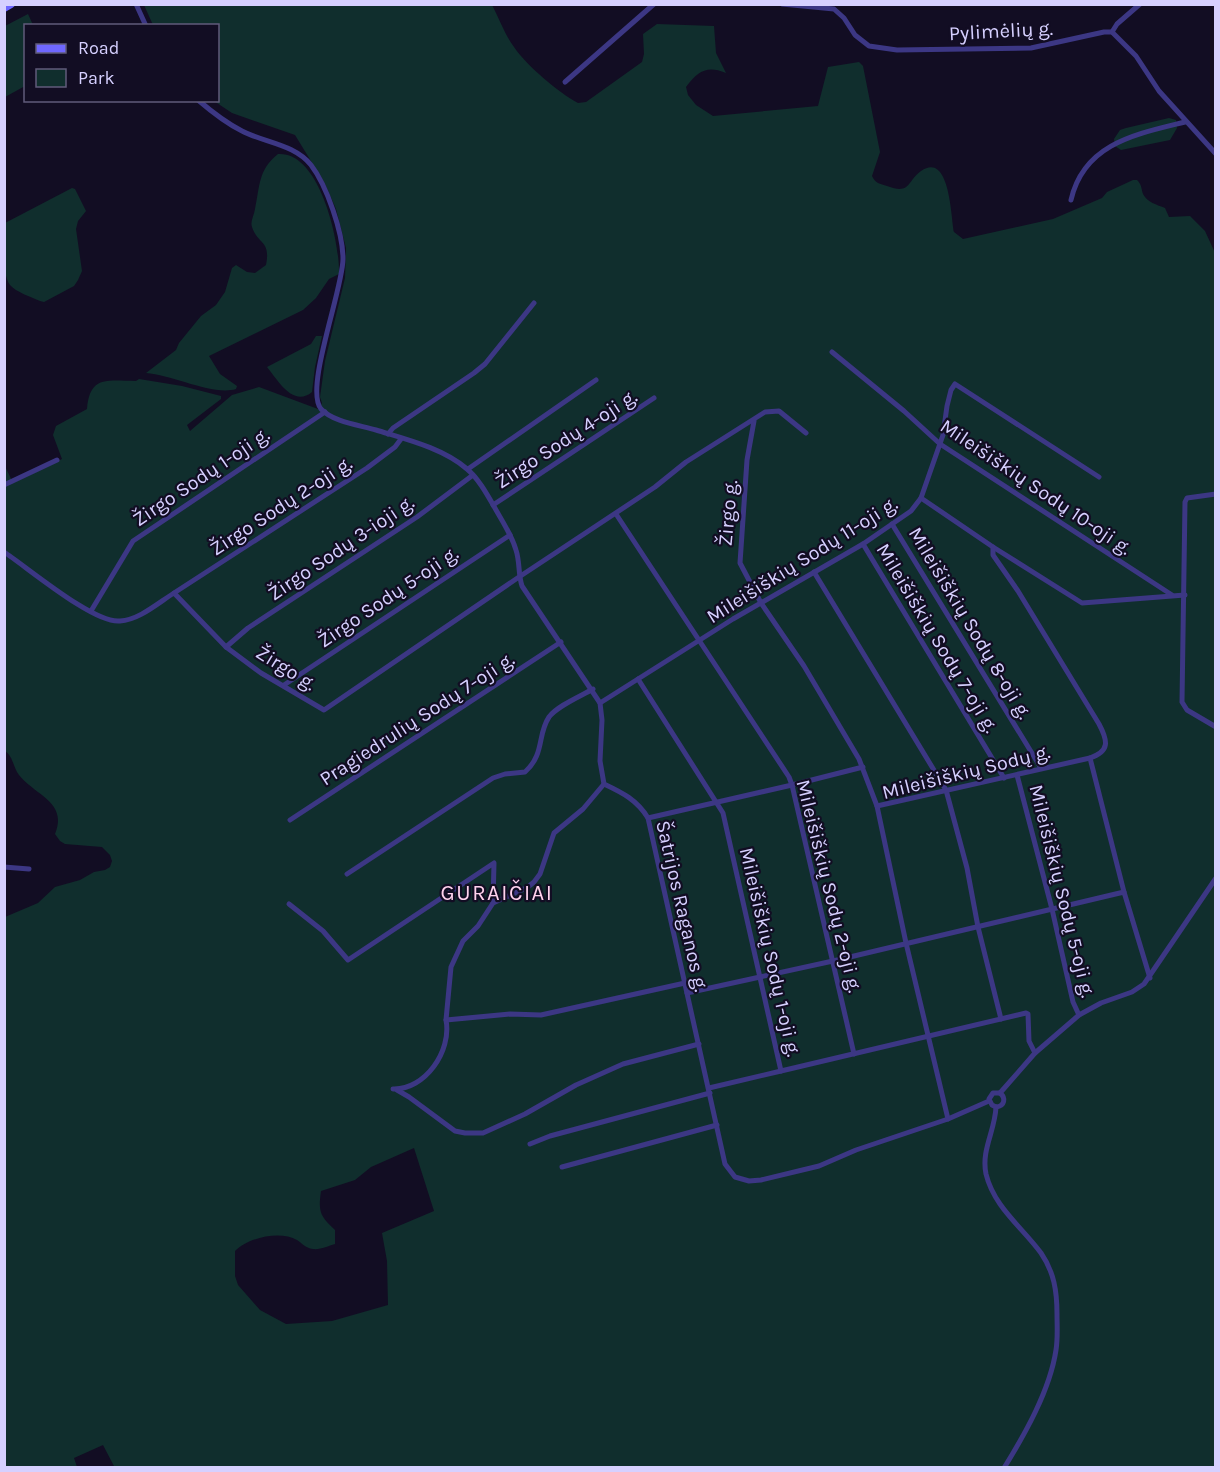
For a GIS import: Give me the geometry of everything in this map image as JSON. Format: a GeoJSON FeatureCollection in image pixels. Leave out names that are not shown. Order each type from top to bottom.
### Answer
{"type":"FeatureCollection","features":[{"type":"Feature","properties":{"kind":"main road"},"geometry":{"type":"LineString","coordinates":[[4,8],[11,4]]}},
{"type":"Feature","properties":{"kind":"street"},"geometry":{"type":"LineString","coordinates":[[136,4],[145,24]]}},
{"type":"Feature","properties":{"kind":"street"},"geometry":{"type":"LineString","coordinates":[[565,82],[654,4]]}},
{"type":"Feature","properties":{"kind":"street","name":"Pylimėlių g."},"geometry":{"type":"LineString","coordinates":[[782,4],[834,9],[844,18],[855,35],[869,46],[897,50],[1031,48],[1112,32]]}},
{"type":"Feature","properties":{"kind":"street"},"geometry":{"type":"LineString","coordinates":[[1140,4],[1116,24],[1112,32],[1136,56],[1160,91],[1215,154]]}},
{"type":"Feature","properties":{"kind":"street"},"geometry":{"type":"LineString","coordinates":[[200,102],[222,120],[245,133],[296,152],[310,165],[323,188],[339,233],[343,257],[342,275],[320,363],[317,399],[321,409],[335,418],[388,434],[444,455],[468,469],[510,535],[516,550],[522,586],[600,703],[602,720],[600,761],[604,784],[583,809],[554,833],[540,874],[534,882],[493,903]]}},
{"type":"Feature","properties":{"kind":"street"},"geometry":{"type":"LineString","coordinates":[[1071,200],[1074,186],[1082,174],[1107,147],[1123,139],[1185,122]]}},
{"type":"Feature","properties":{"kind":"street"},"geometry":{"type":"LineString","coordinates":[[388,434],[393,428],[485,364],[534,303]]}},
{"type":"Feature","properties":{"kind":"street","name":"Mileišiškių Sodų 10-oji g."},"geometry":{"type":"LineString","coordinates":[[832,352],[940,444],[1172,595]]}},
{"type":"Feature","properties":{"kind":"street"},"geometry":{"type":"LineString","coordinates":[[468,469],[596,380]]}},
{"type":"Feature","properties":{"kind":"street","name":"Mileišiškių Sodų 11-oji g."},"geometry":{"type":"LineString","coordinates":[[600,703],[760,603],[863,544],[911,511],[921,498],[932,461],[940,444],[949,398],[955,384],[1099,477]]}},
{"type":"Feature","properties":{"kind":"street","name":"Žirgo Sodų 4-oji g."},"geometry":{"type":"LineString","coordinates":[[493,505],[654,398]]}},
{"type":"Feature","properties":{"kind":"street","name":"Žirgo g."},"geometry":{"type":"LineString","coordinates":[[174,593],[226,647],[261,673],[324,710],[616,514],[686,462],[765,412],[779,411],[806,433]]}},
{"type":"Feature","properties":{"kind":"street","name":"Žirgo Sodų 1-oji g."},"geometry":{"type":"LineString","coordinates":[[91,611],[125,551],[141,534],[325,412]]}},
{"type":"Feature","properties":{"kind":"street","name":"Žirgo g."},"geometry":{"type":"LineString","coordinates":[[754,421],[747,460],[739,554],[742,570],[760,603],[804,666],[863,767],[877,806]]}},
{"type":"Feature","properties":{"kind":"street","name":"Žirgo Sodų 2-oji g."},"geometry":{"type":"LineString","coordinates":[[174,593],[367,468],[395,447],[401,439]]}},
{"type":"Feature","properties":{"kind":"street"},"geometry":{"type":"LineString","coordinates":[[4,485],[57,460]]}},
{"type":"Feature","properties":{"kind":"street","name":"Žirgo Sodų 3-ioji g."},"geometry":{"type":"LineString","coordinates":[[226,647],[248,628],[417,517],[473,475]]}},
{"type":"Feature","properties":{"kind":"street"},"geometry":{"type":"LineString","coordinates":[[1215,494],[1187,498],[1185,502],[1182,702],[1187,710],[1215,727]]}},
{"type":"Feature","properties":{"kind":"street"},"geometry":{"type":"LineString","coordinates":[[921,498],[1082,603],[1185,594]]}},
{"type":"Feature","properties":{"kind":"street"},"geometry":{"type":"LineString","coordinates":[[616,514],[699,642]]}},
{"type":"Feature","properties":{"kind":"street","name":"Mileišiškių Sodų 8-oji g."},"geometry":{"type":"LineString","coordinates":[[892,524],[1041,768]]}},
{"type":"Feature","properties":{"kind":"street","name":"Žirgo Sodų 5-oji g."},"geometry":{"type":"LineString","coordinates":[[284,685],[510,535]]}},
{"type":"Feature","properties":{"kind":"street","name":"Mileišiškių Sodų 7-oji g."},"geometry":{"type":"LineString","coordinates":[[863,544],[1004,778]]}},
{"type":"Feature","properties":{"kind":"street"},"geometry":{"type":"LineString","coordinates":[[993,547],[993,555],[1018,591],[1104,734],[1105,748],[1090,758],[1124,892],[1150,978]]}},
{"type":"Feature","properties":{"kind":"street"},"geometry":{"type":"LineString","coordinates":[[4,552],[54,590],[91,611],[115,621],[122,621],[145,611],[174,593]]}},
{"type":"Feature","properties":{"kind":"street"},"geometry":{"type":"LineString","coordinates":[[814,572],[946,790],[967,868],[978,927],[1001,1019]]}},
{"type":"Feature","properties":{"kind":"street","name":"Pragiedrulių Sodų 7-oji g."},"geometry":{"type":"LineString","coordinates":[[290,820],[561,642]]}},
{"type":"Feature","properties":{"kind":"street","name":"Mileišiškių Sodų 2-oji g."},"geometry":{"type":"LineString","coordinates":[[699,642],[782,765],[792,785],[854,1054]]}},
{"type":"Feature","properties":{"kind":"street","name":"Mileišiškių Sodų 1-oji g."},"geometry":{"type":"LineString","coordinates":[[638,679],[723,813],[781,1071],[1026,1013],[1028,1014],[1029,1041],[1035,1053]]}},
{"type":"Feature","properties":{"kind":"street"},"geometry":{"type":"LineString","coordinates":[[347,874],[493,778],[525,772],[540,752],[550,716],[592,689]]}},
{"type":"Feature","properties":{"kind":"street","name":"Mileišiškių Sodų g."},"geometry":{"type":"LineString","coordinates":[[948,1119],[906,944],[877,806],[1090,758]]}},
{"type":"Feature","properties":{"kind":"street"},"geometry":{"type":"LineString","coordinates":[[648,818],[863,767]]}},
{"type":"Feature","properties":{"kind":"street","name":"Mileišiškių Sodų 5-oji g."},"geometry":{"type":"LineString","coordinates":[[1017,775],[1052,909],[1073,1002],[1079,1015]]}},
{"type":"Feature","properties":{"kind":"street","name":"Šatrijos Raganos g."},"geometry":{"type":"LineString","coordinates":[[604,784],[628,796],[640,806],[648,818],[725,1164],[735,1177],[749,1181],[761,1180],[819,1166],[856,1150],[948,1119],[989,1101]]}},
{"type":"Feature","properties":{"kind":"street"},"geometry":{"type":"LineString","coordinates":[[289,904],[323,931],[348,960],[494,863],[493,903],[478,926],[463,941],[451,967],[446,1037],[442,1051],[433,1067],[414,1085],[403,1089],[393,1089],[409,1096],[454,1131],[483,1133],[622,1064],[699,1044]]}},
{"type":"Feature","properties":{"kind":"street"},"geometry":{"type":"LineString","coordinates":[[4,867],[29,869]]}},
{"type":"Feature","properties":{"kind":"street"},"geometry":{"type":"LineString","coordinates":[[1000,1093],[1035,1053],[1079,1015],[1101,1003],[1140,988],[1150,978],[1215,878]]}},
{"type":"Feature","properties":{"kind":"street"},"geometry":{"type":"LineString","coordinates":[[687,993],[1124,892]]}},
{"type":"Feature","properties":{"kind":"street"},"geometry":{"type":"LineString","coordinates":[[446,1020],[510,1014],[540,1015],[685,983]]}},
{"type":"Feature","properties":{"kind":"street"},"geometry":{"type":"LineString","coordinates":[[530,1144],[550,1136],[781,1071]]}},
{"type":"Feature","properties":{"kind":"street"},"geometry":{"type":"LineString","coordinates":[[993,1093],[1000,1093],[1004,1096],[1001,1106],[992,1106],[989,1101],[993,1093]]}},
{"type":"Feature","properties":{"kind":"street"},"geometry":{"type":"LineString","coordinates":[[996,1107],[995,1120],[984,1155],[988,1181],[1002,1207],[1040,1251],[1048,1264],[1053,1276],[1057,1306],[1057,1342],[1049,1376],[1024,1434],[1004,1467]]}},
{"type":"Feature","properties":{"kind":"street"},"geometry":{"type":"LineString","coordinates":[[562,1167],[717,1125]]}},
{"type":"Feature","properties":{"kind":"green space"},"geometry":{"type":"Polygon","coordinates":[[[144,5],[492,5],[508,37],[527,62],[543,78],[578,103],[586,102],[642,62],[643,34],[657,24],[714,26],[716,53],[726,73],[713,70],[703,71],[690,81],[686,87],[688,95],[696,105],[713,116],[818,106],[828,67],[859,62],[863,66],[880,152],[873,178],[880,184],[900,189],[908,186],[921,171],[931,167],[938,170],[947,188],[954,232],[963,239],[1053,219],[1102,198],[1107,192],[1133,180],[1139,182],[1147,199],[1165,208],[1169,217],[1190,216],[1205,231],[1216,255],[1215,1467],[115,1468],[103,1445],[74,1458],[77,1467],[5,1467],[5,917],[38,903],[55,887],[105,870],[110,867],[112,861],[110,855],[102,847],[65,844],[60,841],[55,834],[58,823],[54,807],[19,775],[5,751],[4,464],[13,483],[62,459],[53,435],[56,426],[87,409],[92,390],[102,382],[139,379],[182,386],[221,396],[221,399],[187,425],[190,431],[232,395],[259,387],[318,409],[322,403],[320,397],[325,361],[345,278],[346,248],[336,209],[325,184],[295,135],[232,113],[216,102],[219,102],[219,24],[153,24],[144,5]],[[414,1148],[371,1167],[355,1180],[321,1191],[321,1213],[335,1230],[335,1244],[313,1249],[290,1237],[273,1236],[255,1239],[235,1251],[235,1276],[238,1285],[260,1310],[286,1324],[332,1321],[388,1305],[387,1261],[382,1233],[434,1211],[414,1148]]]}},
{"type":"Feature","properties":{"kind":"green space"},"geometry":{"type":"Polygon","coordinates":[[[28,14],[33,24],[24,24],[24,87],[5,97],[5,26],[28,14]]]}},
{"type":"Feature","properties":{"kind":"green space"},"geometry":{"type":"Polygon","coordinates":[[[1169,118],[1176,120],[1177,128],[1170,140],[1121,150],[1115,146],[1114,139],[1120,130],[1169,118]]]}},
{"type":"Feature","properties":{"kind":"green space"},"geometry":{"type":"Polygon","coordinates":[[[278,154],[293,157],[305,167],[316,182],[325,201],[336,241],[339,274],[329,279],[316,298],[303,310],[209,356],[220,374],[237,386],[236,389],[216,390],[146,373],[176,350],[201,316],[216,305],[225,292],[232,268],[236,265],[247,272],[255,273],[266,265],[267,251],[251,223],[263,172],[278,154]]]}},
{"type":"Feature","properties":{"kind":"green space"},"geometry":{"type":"Polygon","coordinates":[[[72,188],[75,189],[86,211],[78,221],[76,229],[82,271],[74,286],[44,302],[40,301],[16,290],[7,279],[4,255],[5,223],[72,188]]]}},
{"type":"Feature","properties":{"kind":"green space"},"geometry":{"type":"Polygon","coordinates":[[[316,336],[322,336],[312,392],[298,397],[286,390],[267,367],[311,344],[316,336]]]}},
{"type":"Feature","properties":{"kind":"district","name":"GURAIČIAI"},"geometry":{"type":"Point","coordinates":[497,893]}}]}
